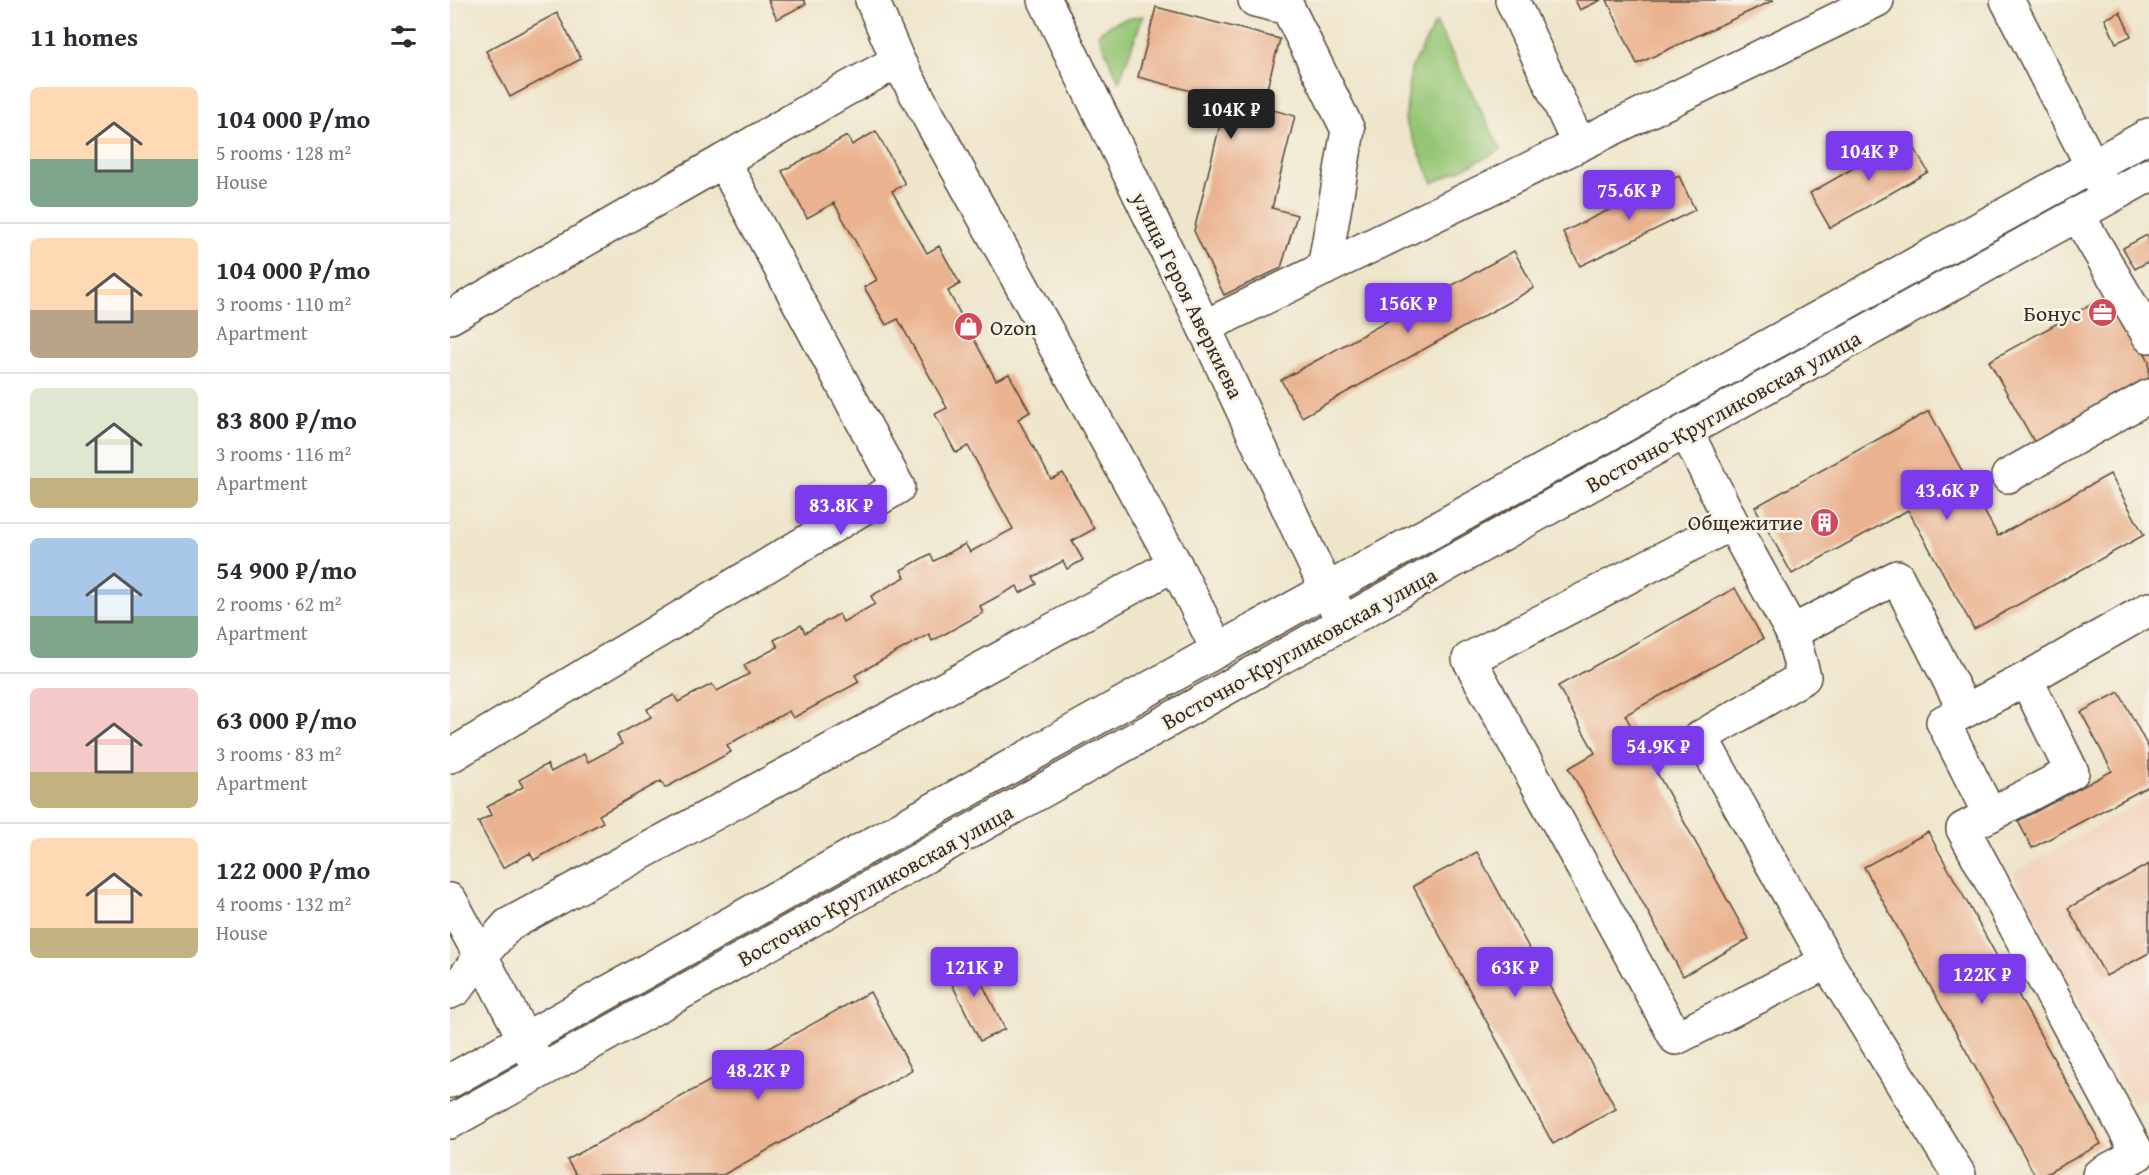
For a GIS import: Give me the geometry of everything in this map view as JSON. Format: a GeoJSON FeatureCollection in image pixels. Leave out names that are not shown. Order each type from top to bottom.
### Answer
{"type":"FeatureCollection","features":[{"type":"Feature","properties":{"kind":"street"},"geometry":{"type":"LineString","coordinates":[[872,0],[898,61],[1175,564],[1218,650]]}},
{"type":"Feature","properties":{"kind":"street","name":"улица Героя Аверкиева"},"geometry":{"type":"LineString","coordinates":[[1046,0],[1204,327],[1327,591],[1344,622]]}},
{"type":"Feature","properties":{"kind":"street"},"geometry":{"type":"LineString","coordinates":[[1255,0],[1288,8],[1348,130],[1324,269]]}},
{"type":"Feature","properties":{"kind":"street"},"geometry":{"type":"LineString","coordinates":[[1512,0],[1580,145]]}},
{"type":"Feature","properties":{"kind":"street"},"geometry":{"type":"LineString","coordinates":[[1204,327],[1877,0]]}},
{"type":"Feature","properties":{"kind":"street"},"geometry":{"type":"LineString","coordinates":[[2007,0],[2091,168],[2108,197]]}},
{"type":"Feature","properties":{"kind":"street"},"geometry":{"type":"LineString","coordinates":[[450,317],[898,61]]}},
{"type":"Feature","properties":{"kind":"street","name":"Восточно-Кругликовская улица"},"geometry":{"type":"LineString","coordinates":[[450,1081],[1218,650],[2149,135]]}},
{"type":"Feature","properties":{"kind":"street"},"geometry":{"type":"LineString","coordinates":[[450,756],[898,487],[723,161]]}},
{"type":"Feature","properties":{"kind":"street","name":"Восточно-Кругликовская улица"},"geometry":{"type":"LineString","coordinates":[[450,1122],[1686,431],[2149,175]]}},
{"type":"Feature","properties":{"kind":"street"},"geometry":{"type":"LineString","coordinates":[[2078,214],[2149,336]]}},
{"type":"Feature","properties":{"kind":"street"},"geometry":{"type":"LineString","coordinates":[[2008,476],[2149,396]]}},
{"type":"Feature","properties":{"kind":"street"},"geometry":{"type":"LineString","coordinates":[[1686,431],[1732,523],[1792,632],[1804,677],[1701,737],[1827,962],[1959,1175]]}},
{"type":"Feature","properties":{"kind":"street"},"geometry":{"type":"LineString","coordinates":[[1732,523],[1469,659],[1676,1038],[1827,962]]}},
{"type":"Feature","properties":{"kind":"street"},"geometry":{"type":"LineString","coordinates":[[450,992],[456,989],[508,925],[1175,564]]}},
{"type":"Feature","properties":{"kind":"street"},"geometry":{"type":"LineString","coordinates":[[1792,632],[1897,577],[1965,711]]}},
{"type":"Feature","properties":{"kind":"street"},"geometry":{"type":"LineString","coordinates":[[1990,815],[1943,722],[2026,679],[2149,609]]}},
{"type":"Feature","properties":{"kind":"street"},"geometry":{"type":"LineString","coordinates":[[2026,679],[2072,772],[1964,829],[2138,1154],[2099,1175]]}},
{"type":"Feature","properties":{"kind":"street"},"geometry":{"type":"LineString","coordinates":[[450,900],[542,1071]]}},
{"type":"Feature","properties":{"kind":"shaded area"},"geometry":{"type":"Polygon","coordinates":[[[2149,797],[2149,1096],[2133,1104],[2013,873],[2149,797]]]}},
{"type":"Feature","properties":{"kind":"green space"},"geometry":{"type":"Polygon","coordinates":[[[1143,16],[1119,82],[1098,34],[1119,21],[1143,16]]]}},
{"type":"Feature","properties":{"kind":"green space"},"geometry":{"type":"Polygon","coordinates":[[[1436,22],[1501,150],[1433,183],[1405,121],[1411,69],[1436,22]]]}},
{"type":"Feature","properties":{"kind":"building"},"geometry":{"type":"Polygon","coordinates":[[[768,0],[804,0],[806,4],[777,19],[768,0]]]}},
{"type":"Feature","properties":{"kind":"building"},"geometry":{"type":"Polygon","coordinates":[[[1575,0],[1601,0],[1580,10],[1575,0]]]}},
{"type":"Feature","properties":{"kind":"building"},"geometry":{"type":"Polygon","coordinates":[[[1607,0],[1774,0],[1637,64],[1607,0]]]}},
{"type":"Feature","properties":{"kind":"building"},"geometry":{"type":"Polygon","coordinates":[[[1156,7],[1280,39],[1262,107],[1295,116],[1272,208],[1297,215],[1281,268],[1224,295],[1194,231],[1226,100],[1138,77],[1156,7]]]}},
{"type":"Feature","properties":{"kind":"building"},"geometry":{"type":"Polygon","coordinates":[[[2120,12],[2131,36],[2116,43],[2105,19],[2120,12]]]}},
{"type":"Feature","properties":{"kind":"building"},"geometry":{"type":"Polygon","coordinates":[[[557,13],[581,59],[510,97],[486,51],[557,13]]]}},
{"type":"Feature","properties":{"kind":"building"},"geometry":{"type":"Polygon","coordinates":[[[876,131],[905,184],[892,191],[927,253],[939,246],[960,284],[948,291],[996,380],[1009,374],[1030,412],[1018,419],[1051,479],[1063,473],[1094,529],[1072,541],[1083,560],[1067,569],[1063,561],[1033,577],[1037,584],[1020,593],[1017,586],[980,606],[983,613],[932,641],[929,634],[855,675],[859,682],[793,718],[789,711],[727,745],[731,752],[665,788],[661,781],[599,815],[603,822],[534,860],[530,853],[503,868],[478,822],[491,815],[487,807],[523,787],[519,780],[547,764],[551,772],[584,754],[588,762],[622,744],[617,735],[651,717],[647,709],[674,695],[678,702],[712,684],[717,691],[749,674],[744,665],[778,647],[774,640],[801,625],[805,633],[839,614],[843,622],[875,604],[871,596],[905,577],[901,570],[930,554],[934,561],[965,544],[970,552],[1013,529],[968,446],[956,453],[935,414],[947,408],[898,319],[886,325],[864,287],[877,280],[834,203],[807,218],[782,171],[847,136],[852,145],[876,131]]]}},
{"type":"Feature","properties":{"kind":"building"},"geometry":{"type":"Polygon","coordinates":[[[1908,137],[1928,172],[1830,228],[1810,193],[1908,137]]]}},
{"type":"Feature","properties":{"kind":"building"},"geometry":{"type":"Polygon","coordinates":[[[1679,176],[1695,210],[1580,266],[1563,232],[1679,176]]]}},
{"type":"Feature","properties":{"kind":"building"},"geometry":{"type":"Polygon","coordinates":[[[2147,235],[2149,261],[2135,269],[2123,248],[2147,235]]]}},
{"type":"Feature","properties":{"kind":"building"},"geometry":{"type":"Polygon","coordinates":[[[1514,251],[1534,288],[1302,417],[1281,380],[1514,251]]]}},
{"type":"Feature","properties":{"kind":"building"},"geometry":{"type":"Polygon","coordinates":[[[2112,293],[2149,361],[2149,382],[2036,445],[1989,361],[2112,293]]]}},
{"type":"Feature","properties":{"kind":"building","name":"Общежитие"},"geometry":{"type":"Polygon","coordinates":[[[1929,411],[1998,536],[2110,474],[2144,535],[1974,629],[1908,510],[1792,574],[1755,507],[1929,411]]]}},
{"type":"Feature","properties":{"kind":"building"},"geometry":{"type":"Polygon","coordinates":[[[1735,588],[1763,639],[1625,715],[1749,939],[1683,976],[1569,768],[1595,753],[1558,686],[1735,588]]]}},
{"type":"Feature","properties":{"kind":"building"},"geometry":{"type":"Polygon","coordinates":[[[2119,692],[2149,749],[2149,786],[2032,848],[2018,821],[2112,771],[2081,712],[2119,692]]]}},
{"type":"Feature","properties":{"kind":"building"},"geometry":{"type":"Polygon","coordinates":[[[1928,832],[2101,1144],[2044,1175],[2035,1175],[1864,867],[1928,832]]]}},
{"type":"Feature","properties":{"kind":"building"},"geometry":{"type":"Polygon","coordinates":[[[1477,852],[1616,1109],[1553,1144],[1413,886],[1477,852]]]}},
{"type":"Feature","properties":{"kind":"building"},"geometry":{"type":"Polygon","coordinates":[[[2149,864],[2149,953],[2106,976],[2068,908],[2149,864]]]}},
{"type":"Feature","properties":{"kind":"building"},"geometry":{"type":"Polygon","coordinates":[[[967,954],[1005,1029],[980,1041],[943,966],[967,954]]]}},
{"type":"Feature","properties":{"kind":"building"},"geometry":{"type":"Polygon","coordinates":[[[870,992],[912,1070],[723,1175],[576,1175],[567,1160],[870,992]]]}},
{"type":"Feature","properties":{"kind":"place","name":"Бонус"},"geometry":{"type":"Point","coordinates":[2102,313]}},
{"type":"Feature","properties":{"kind":"place","name":"Ozon"},"geometry":{"type":"Point","coordinates":[969,327]}},
{"type":"Feature","properties":{"kind":"place","name":"Общежитие"},"geometry":{"type":"Point","coordinates":[1824,522]}}]}
